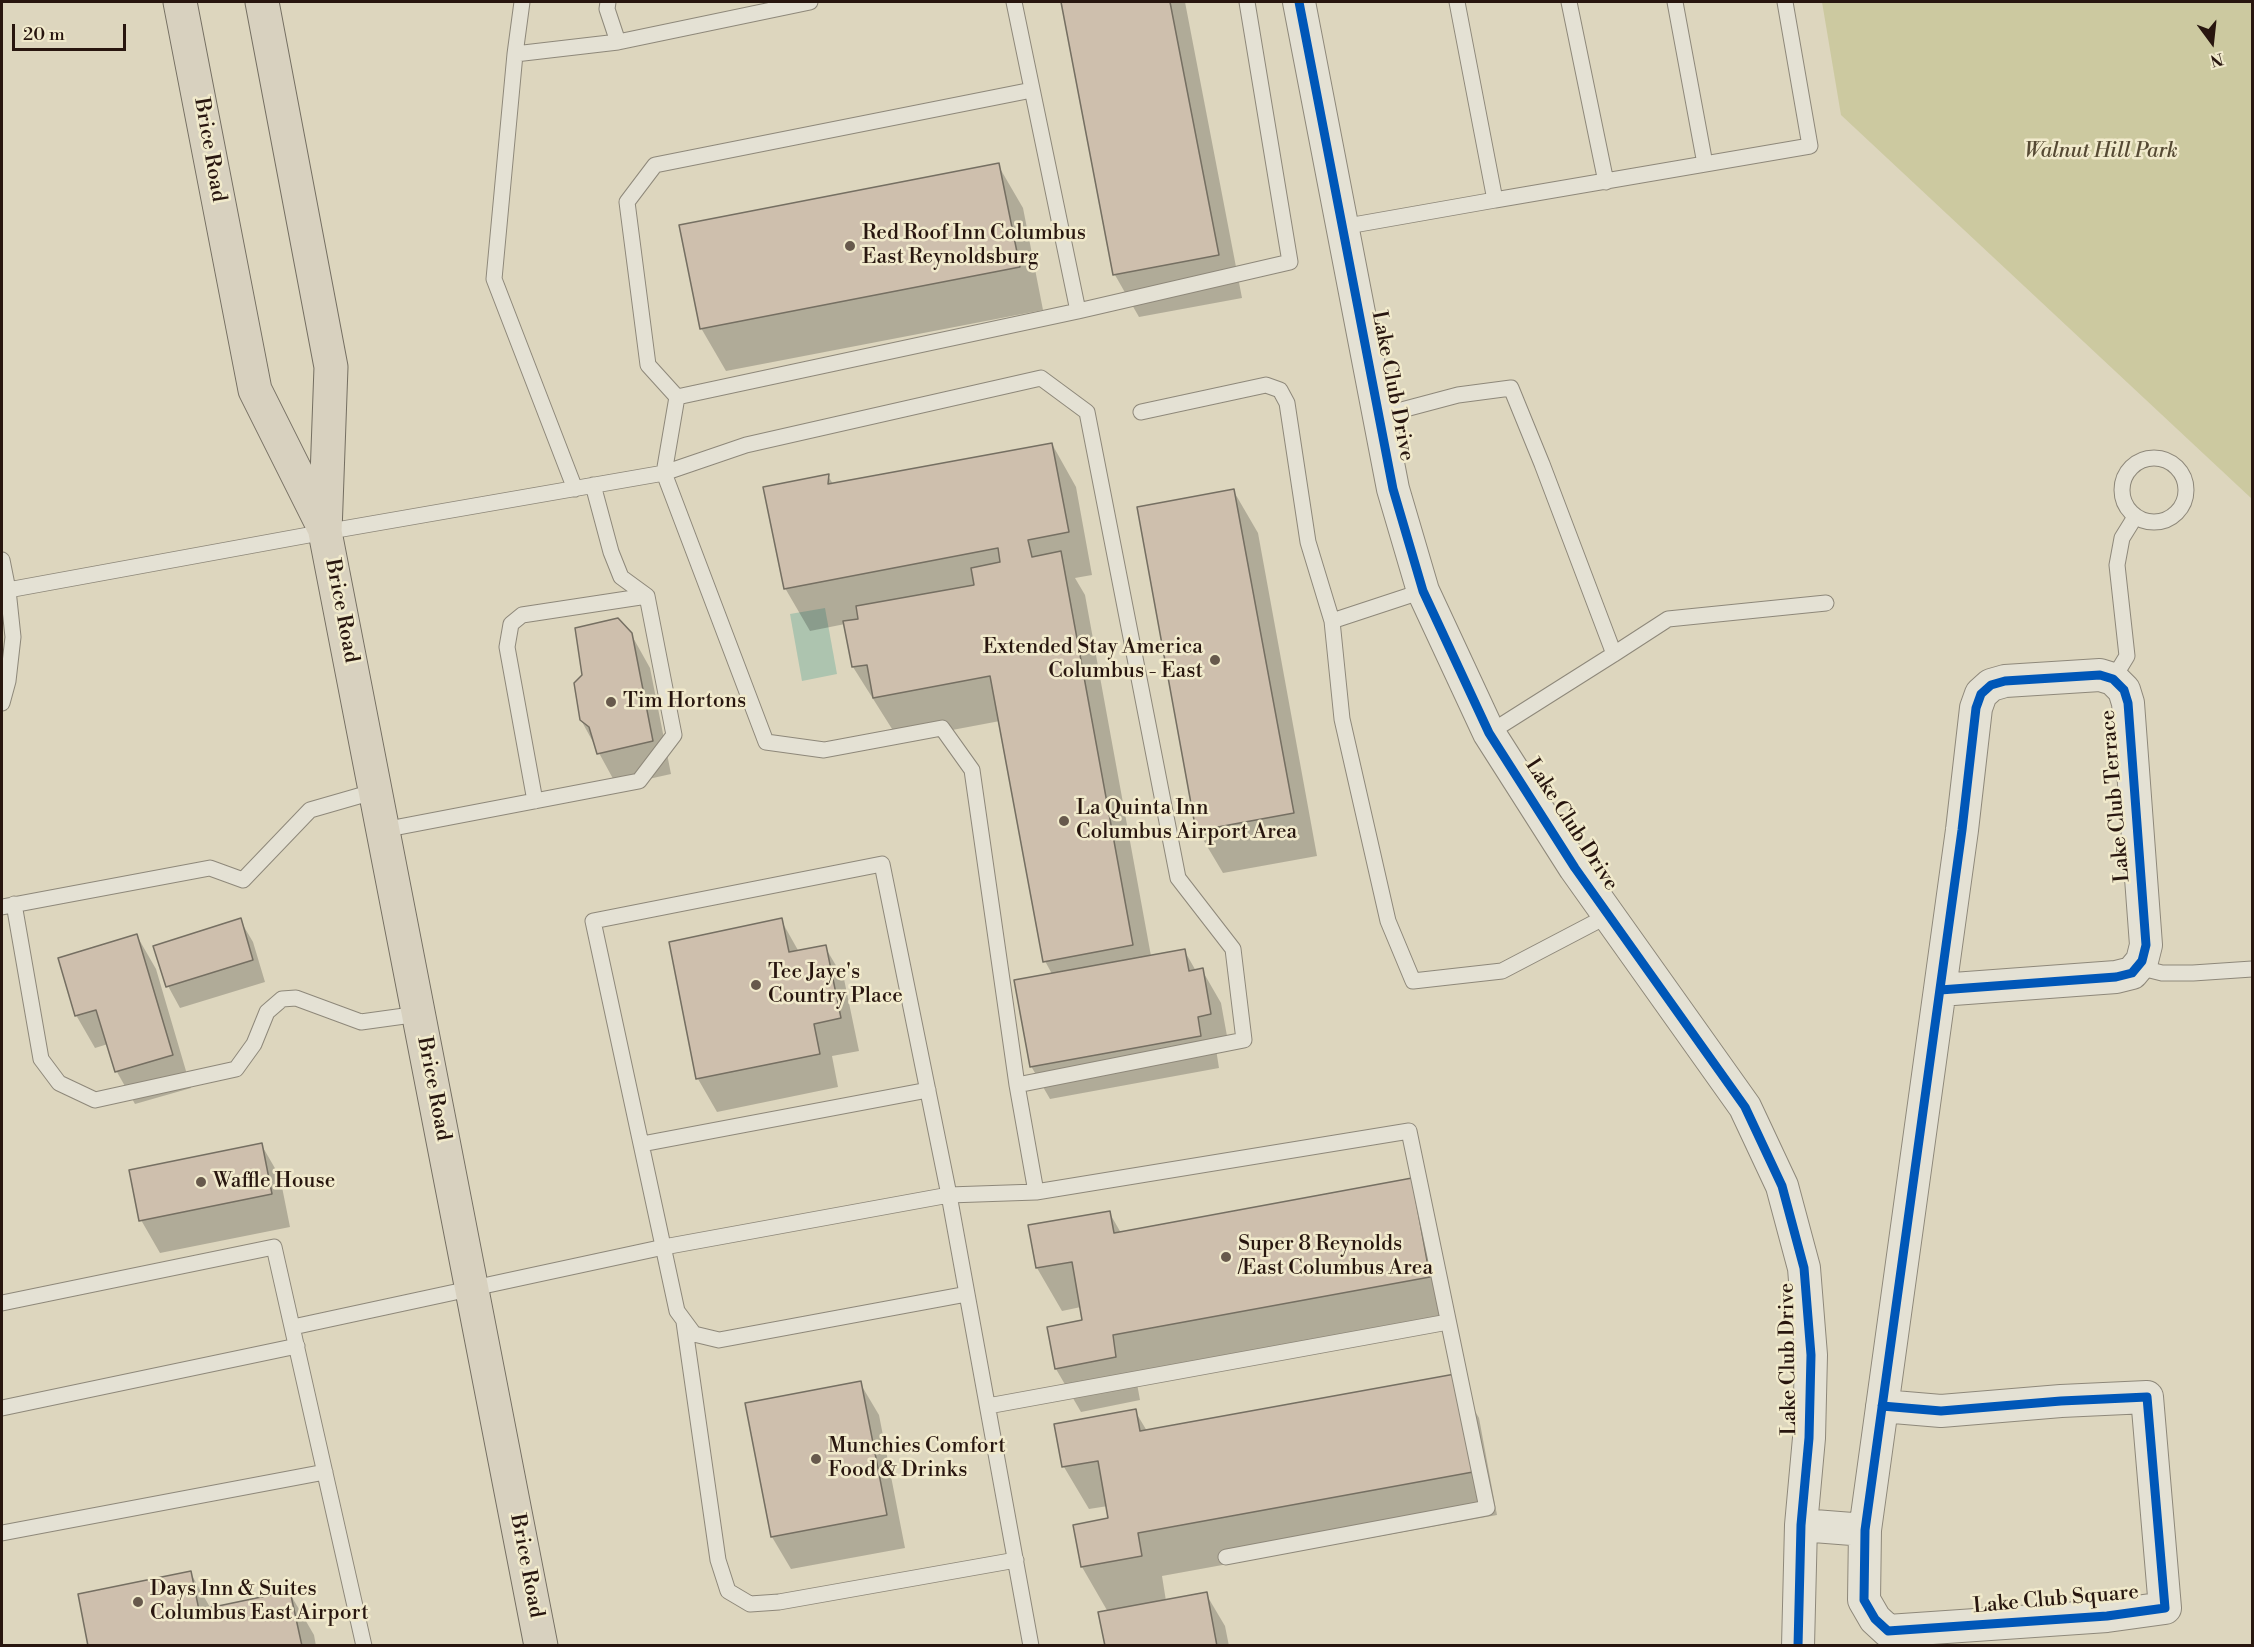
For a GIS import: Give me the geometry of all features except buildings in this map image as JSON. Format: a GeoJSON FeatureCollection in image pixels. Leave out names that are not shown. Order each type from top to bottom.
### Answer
{"type":"FeatureCollection","features":[{"type":"Feature","properties":{"kind":"main road","name":"Brice Road"},"geometry":{"type":"LineString","coordinates":[[180,2],[255,390],[326,532]]}},
{"type":"Feature","properties":{"kind":"main road","name":"Brice Road"},"geometry":{"type":"LineString","coordinates":[[262,2],[331,367],[326,532],[541,1646]]}},
{"type":"Feature","properties":{"kind":"street","name":"Lake Club Drive"},"geometry":{"type":"LineString","coordinates":[[1299,2],[1393,489],[1423,591],[1489,733],[1539,813],[1745,1107],[1782,1186],[1804,1268],[1811,1355],[1809,1438],[1801,1526],[1797,1646]]}},
{"type":"Feature","properties":{"kind":"street","name":"Lake Club Terrace"},"geometry":{"type":"LineString","coordinates":[[1909,1207],[1940,990],[1976,708],[1981,694],[1991,684],[2005,681],[2100,675],[2114,679],[2124,690],[2128,703],[2146,945],[2142,962],[2138,967]]}},
{"type":"Feature","properties":{"kind":"street"},"geometry":{"type":"LineString","coordinates":[[1940,990],[2116,977],[2132,973],[2138,967]]}},
{"type":"Feature","properties":{"kind":"street","name":"Lake Club Square"},"geometry":{"type":"LineString","coordinates":[[1882,1406],[1941,1411],[2061,1401],[2147,1397],[2165,1608],[2107,1616],[1888,1631],[1875,1619],[1864,1600],[1865,1530],[1909,1207]]}},
{"type":"Feature","properties":{"kind":"street"},"geometry":{"type":"LineString","coordinates":[[1801,1526],[1865,1530]]}},
{"type":"Feature","properties":{"kind":"lane"},"geometry":{"type":"LineString","coordinates":[[522,2],[494,279],[575,489]]}},
{"type":"Feature","properties":{"kind":"lane"},"geometry":{"type":"LineString","coordinates":[[608,2],[607,9],[618,42]]}},
{"type":"Feature","properties":{"kind":"lane"},"geometry":{"type":"LineString","coordinates":[[515,54],[618,42],[810,2]]}},
{"type":"Feature","properties":{"kind":"lane"},"geometry":{"type":"LineString","coordinates":[[1014,2],[1078,311]]}},
{"type":"Feature","properties":{"kind":"lane"},"geometry":{"type":"LineString","coordinates":[[676,397],[1078,311],[1290,262],[1247,2]]}},
{"type":"Feature","properties":{"kind":"lane"},"geometry":{"type":"LineString","coordinates":[[1457,2],[1495,200]]}},
{"type":"Feature","properties":{"kind":"lane"},"geometry":{"type":"LineString","coordinates":[[1569,2],[1606,182]]}},
{"type":"Feature","properties":{"kind":"lane"},"geometry":{"type":"LineString","coordinates":[[1675,2],[1705,164]]}},
{"type":"Feature","properties":{"kind":"lane"},"geometry":{"type":"LineString","coordinates":[[1342,227],[1810,146],[1785,2]]}},
{"type":"Feature","properties":{"kind":"lane"},"geometry":{"type":"LineString","coordinates":[[676,397],[648,365],[627,202],[655,165],[1032,90]]}},
{"type":"Feature","properties":{"kind":"lane"},"geometry":{"type":"LineString","coordinates":[[8,590],[664,473],[746,445],[1041,378],[1087,412],[1178,878],[1233,949],[1244,1040],[1017,1085]]}},
{"type":"Feature","properties":{"kind":"lane"},"geometry":{"type":"LineString","coordinates":[[1141,412],[1266,385],[1280,390],[1287,403],[1308,542],[1332,621],[1342,719],[1389,921],[1413,981],[1502,971],[1609,915]]}},
{"type":"Feature","properties":{"kind":"lane"},"geometry":{"type":"LineString","coordinates":[[1379,416],[1458,395],[1511,388],[1614,654]]}},
{"type":"Feature","properties":{"kind":"lane"},"geometry":{"type":"LineString","coordinates":[[676,397],[664,473],[766,742],[824,750],[942,728],[972,770],[1017,1085],[1036,1192]]}},
{"type":"Feature","properties":{"kind":"lane"},"geometry":{"type":"LineString","coordinates":[[2147,458],[2158,458],[2177,467],[2186,486],[2182,507],[2166,520],[2144,521],[2135,517],[2127,510],[2122,500],[2123,478],[2128,469],[2147,458]]}},
{"type":"Feature","properties":{"kind":"lane"},"geometry":{"type":"LineString","coordinates":[[383,830],[639,781],[674,735],[647,596],[621,577],[611,552],[593,485]]}},
{"type":"Feature","properties":{"kind":"lane"},"geometry":{"type":"LineString","coordinates":[[2114,679],[2127,656],[2117,565],[2122,538],[2135,517]]}},
{"type":"Feature","properties":{"kind":"lane"},"geometry":{"type":"LineString","coordinates":[[2,560],[13,637],[8,681],[2,703]]}},
{"type":"Feature","properties":{"kind":"lane"},"geometry":{"type":"LineString","coordinates":[[1332,621],[1423,591]]}},
{"type":"Feature","properties":{"kind":"lane"},"geometry":{"type":"LineString","coordinates":[[535,801],[507,647],[511,624],[522,615],[647,596]]}},
{"type":"Feature","properties":{"kind":"lane"},"geometry":{"type":"LineString","coordinates":[[1489,733],[1668,619],[1826,603]]}},
{"type":"Feature","properties":{"kind":"lane"},"geometry":{"type":"LineString","coordinates":[[376,791],[310,810],[243,880],[210,868],[8,905],[41,1059],[59,1083],[95,1100],[236,1069],[254,1044],[267,1012],[282,999],[296,998],[361,1022],[419,1014]]}},
{"type":"Feature","properties":{"kind":"lane"},"geometry":{"type":"LineString","coordinates":[[967,1294],[719,1340],[694,1334],[677,1311],[593,921],[882,864],[967,1294],[1031,1646]]}},
{"type":"Feature","properties":{"kind":"lane"},"geometry":{"type":"LineString","coordinates":[[2138,967],[2162,973],[2193,974],[2253,969]]}},
{"type":"Feature","properties":{"kind":"lane"},"geometry":{"type":"LineString","coordinates":[[642,1144],[928,1090]]}},
{"type":"Feature","properties":{"kind":"lane"},"geometry":{"type":"LineString","coordinates":[[293,1327],[664,1247],[948,1195],[1036,1192],[1409,1131],[1487,1508],[1226,1557]]}},
{"type":"Feature","properties":{"kind":"lane"},"geometry":{"type":"LineString","coordinates":[[2,1303],[274,1246],[363,1646]]}},
{"type":"Feature","properties":{"kind":"lane"},"geometry":{"type":"LineString","coordinates":[[684,1319],[718,1560],[728,1591],[750,1604],[779,1602],[1016,1560]]}},
{"type":"Feature","properties":{"kind":"lane"},"geometry":{"type":"LineString","coordinates":[[988,1406],[1448,1322]]}},
{"type":"Feature","properties":{"kind":"lane"},"geometry":{"type":"LineString","coordinates":[[2,1408],[297,1346]]}},
{"type":"Feature","properties":{"kind":"lane"},"geometry":{"type":"LineString","coordinates":[[2,1533],[325,1472]]}},
{"type":"Feature","properties":{"kind":"green space","name":"Walnut Hill Park"},"geometry":{"type":"Polygon","coordinates":[[[1822,2],[2252,2],[2252,499],[1841,115],[1822,2]]]}},
{"type":"Feature","properties":{"kind":"shaded area"},"geometry":{"type":"Polygon","coordinates":[[[825,608],[837,674],[802,681],[790,614],[825,608]]]}},
{"type":"Feature","properties":{"kind":"cycle path"},"geometry":{"type":"LineString","coordinates":[[1299,2],[1393,489],[1423,591],[1489,733],[1575,868],[1745,1107],[1782,1186],[1804,1268],[1811,1355],[1809,1438],[1801,1525],[1798,1646]]}},
{"type":"Feature","properties":{"kind":"cycle path"},"geometry":{"type":"LineString","coordinates":[[1882,1406],[1941,1411],[2061,1401],[2147,1397],[2165,1608],[2107,1616],[1888,1631],[1875,1619],[1864,1600],[1865,1530],[1962,830],[1976,708],[1981,694],[1991,685],[2005,681],[2100,675],[2113,679],[2124,690],[2128,703],[2146,945],[2142,961],[2132,973],[2116,977],[1940,990]]}},
{"type":"Feature","properties":{"kind":"place","name":"Red Roof Inn Columbus East Reynoldsburg"},"geometry":{"type":"Point","coordinates":[850,246]}},
{"type":"Feature","properties":{"kind":"place","name":"Extended Stay America Columbus - East"},"geometry":{"type":"Point","coordinates":[1215,660]}},
{"type":"Feature","properties":{"kind":"place","name":"Tim Hortons"},"geometry":{"type":"Point","coordinates":[611,702]}},
{"type":"Feature","properties":{"kind":"place","name":"La Quinta Inn Columbus Airport Area"},"geometry":{"type":"Point","coordinates":[1064,821]}},
{"type":"Feature","properties":{"kind":"place","name":"Tee Jaye's Country Place"},"geometry":{"type":"Point","coordinates":[756,985]}},
{"type":"Feature","properties":{"kind":"place","name":"Waffle House"},"geometry":{"type":"Point","coordinates":[201,1182]}},
{"type":"Feature","properties":{"kind":"place","name":"Super 8 Reynolds /East Columbus Area"},"geometry":{"type":"Point","coordinates":[1226,1257]}},
{"type":"Feature","properties":{"kind":"place","name":"Munchies Comfort Food & Drinks"},"geometry":{"type":"Point","coordinates":[816,1459]}},
{"type":"Feature","properties":{"kind":"place","name":"Days Inn & Suites Columbus East Airport"},"geometry":{"type":"Point","coordinates":[138,1602]}}]}
